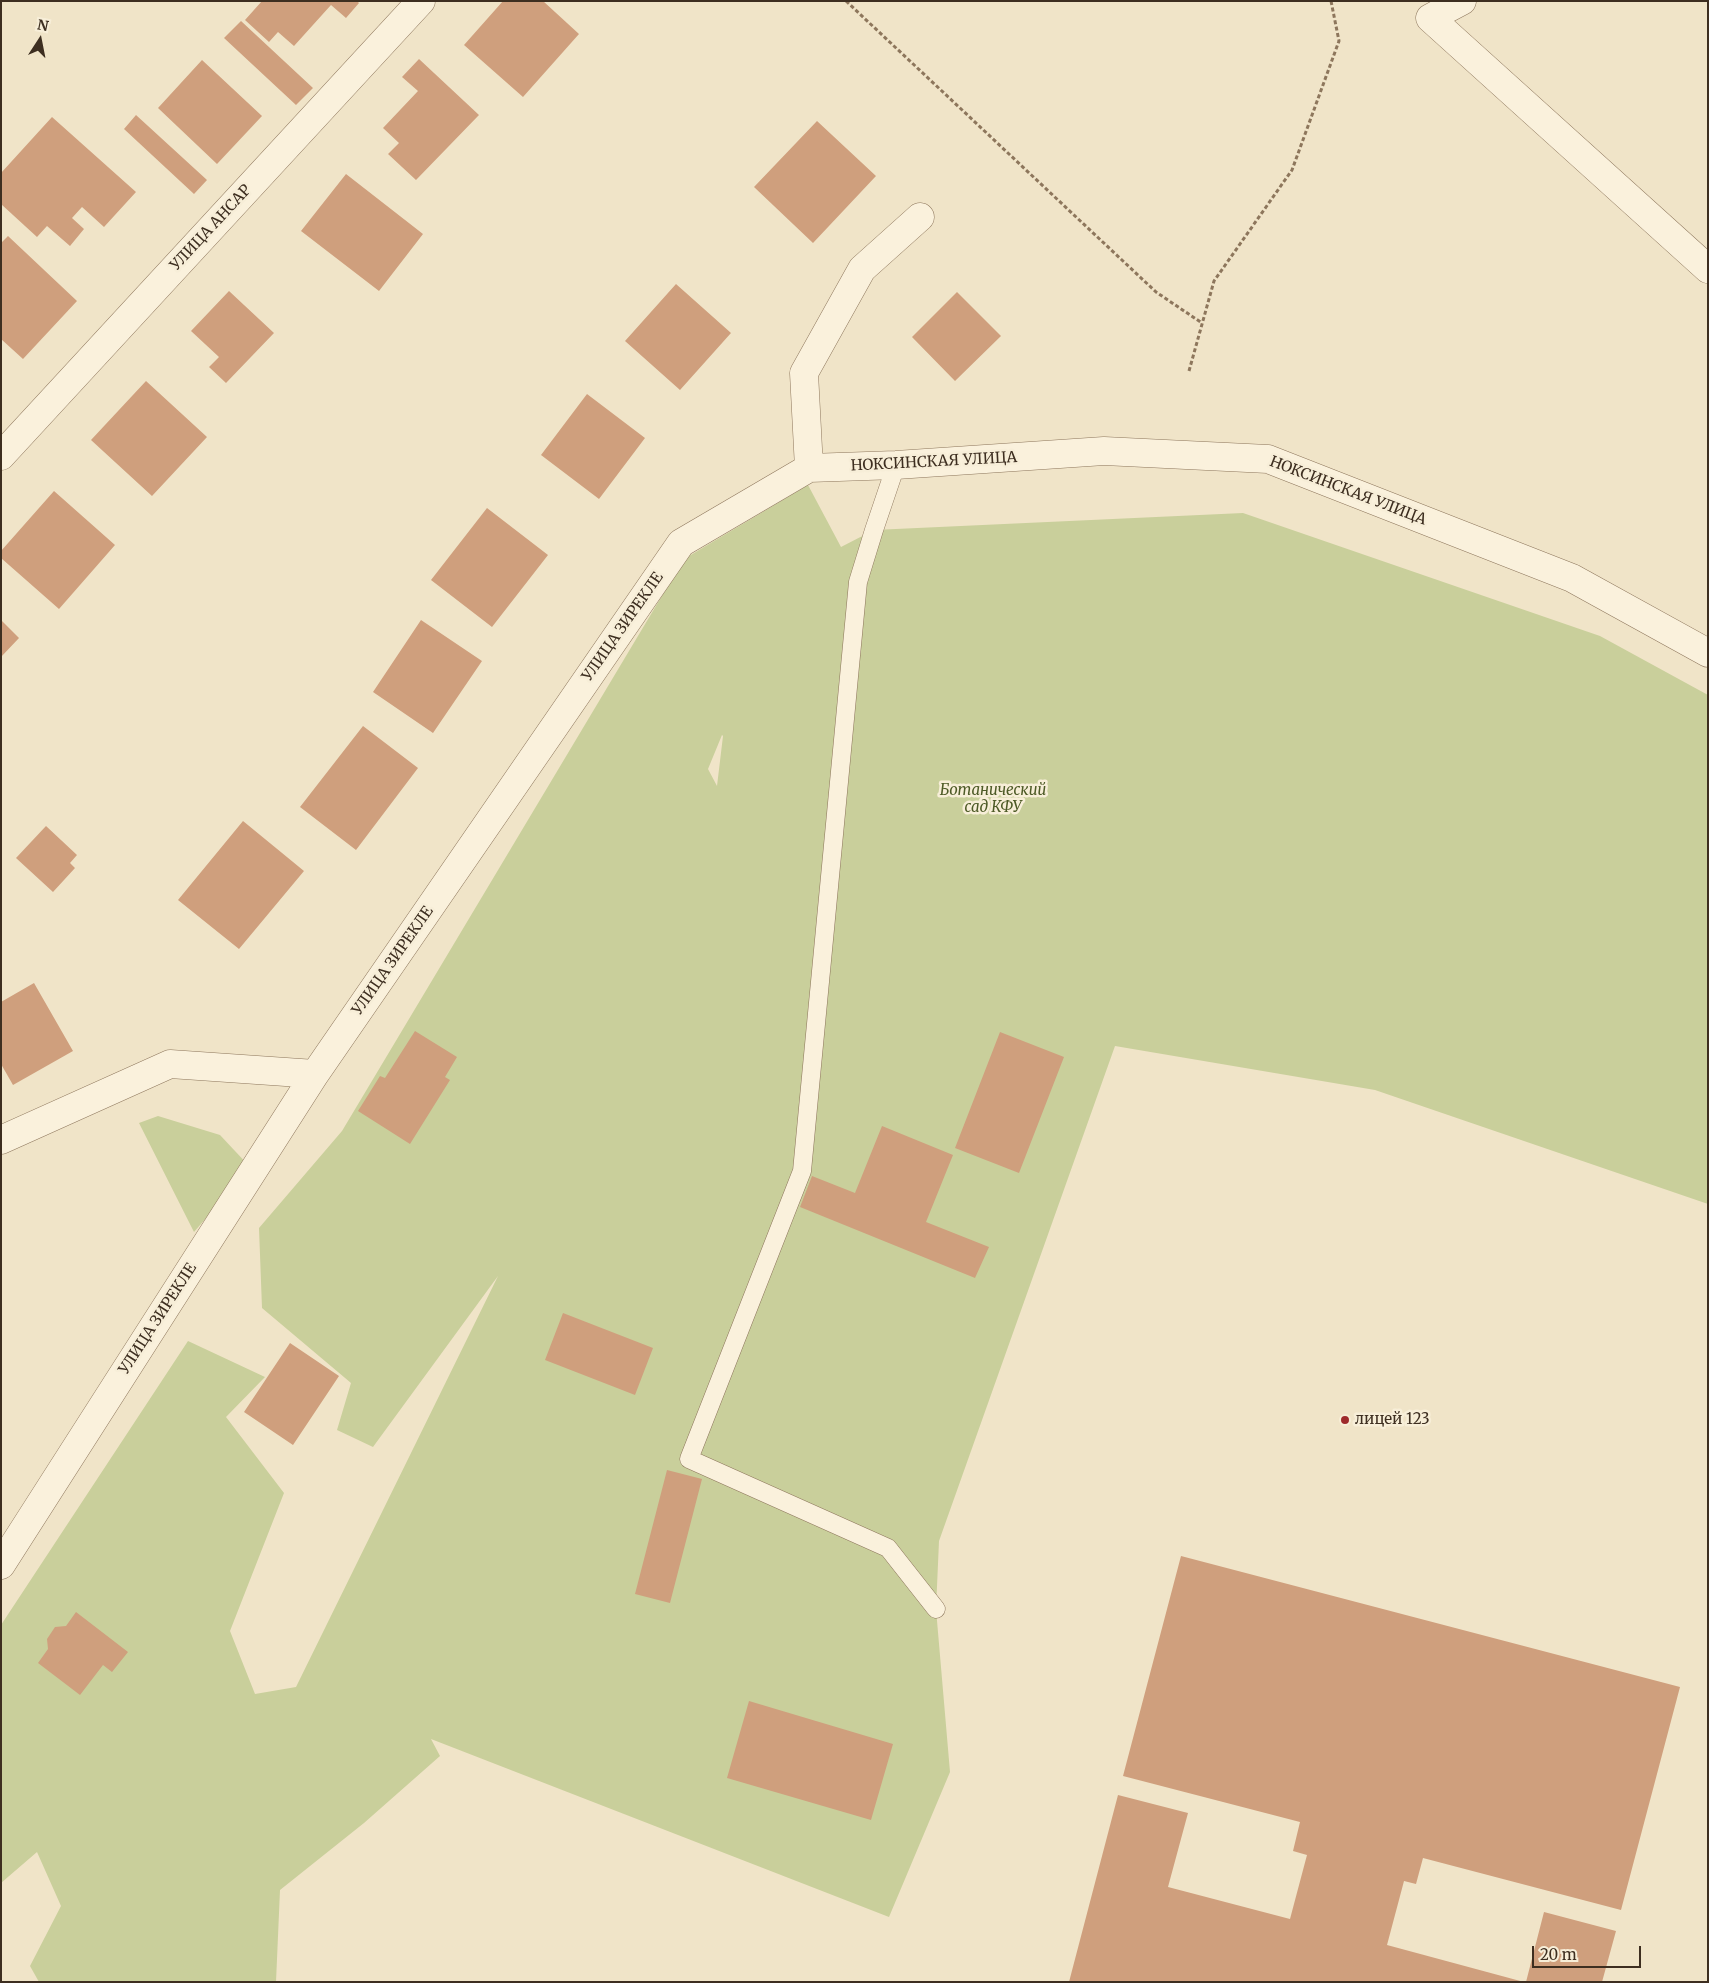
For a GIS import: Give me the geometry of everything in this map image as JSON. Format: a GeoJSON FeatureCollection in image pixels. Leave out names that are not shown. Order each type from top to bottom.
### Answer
{"type":"FeatureCollection","features":[{"type":"Feature","properties":{"kind":"street","name":"УЛИЦА АНСАР"},"geometry":{"type":"LineString","coordinates":[[1,456],[421,1]]}},
{"type":"Feature","properties":{"kind":"street"},"geometry":{"type":"LineString","coordinates":[[1462,1],[1430,18],[1708,269]]}},
{"type":"Feature","properties":{"kind":"street"},"geometry":{"type":"LineString","coordinates":[[809,468],[804,373],[862,269],[920,217]]}},
{"type":"Feature","properties":{"kind":"street","name":"НОКСИНСКАЯ УЛИЦА"},"geometry":{"type":"LineString","coordinates":[[809,468],[896,466],[1104,452],[1268,459],[1572,578],[1708,653]]}},
{"type":"Feature","properties":{"kind":"street","name":"УЛИЦА ЗИРЕКЛЕ"},"geometry":{"type":"LineString","coordinates":[[1,1565],[315,1074],[681,543],[809,468]]}},
{"type":"Feature","properties":{"kind":"street"},"geometry":{"type":"LineString","coordinates":[[1,1140],[170,1064],[315,1074]]}},
{"type":"Feature","properties":{"kind":"lane"},"geometry":{"type":"LineString","coordinates":[[896,466],[858,582],[802,1171],[689,1459],[888,1548],[936,1609]]}},
{"type":"Feature","properties":{"kind":"path"},"geometry":{"type":"LineString","coordinates":[[846,1],[1156,292],[1202,323]]}},
{"type":"Feature","properties":{"kind":"path"},"geometry":{"type":"LineString","coordinates":[[1189,371],[1214,281],[1292,170],[1339,41],[1331,1]]}},
{"type":"Feature","properties":{"kind":"green space","name":"Ботанический сад КФУ"},"geometry":{"type":"Polygon","coordinates":[[[808,485],[841,547],[874,530],[1243,513],[1600,636],[1708,695],[1708,1204],[1375,1090],[1115,1046],[939,1541],[936,1609],[950,1772],[889,1917],[431,1739],[440,1756],[364,1823],[280,1890],[276,1982],[39,1982],[30,1966],[61,1906],[37,1852],[1,1883],[1,1625],[188,1341],[265,1377],[226,1417],[284,1493],[230,1631],[255,1694],[296,1687],[498,1276],[373,1447],[337,1430],[351,1383],[262,1308],[259,1228],[342,1131],[684,559],[808,485]],[[723,736],[708,769],[717,786],[723,736]]]}},
{"type":"Feature","properties":{"kind":"green space"},"geometry":{"type":"Polygon","coordinates":[[[158,1116],[220,1135],[250,1167],[194,1232],[139,1123],[158,1116]]]}},
{"type":"Feature","properties":{"kind":"building"},"geometry":{"type":"Polygon","coordinates":[[[262,1],[357,1],[359,3],[346,18],[331,5],[294,46],[278,32],[269,42],[245,20],[262,1]]]}},
{"type":"Feature","properties":{"kind":"building"},"geometry":{"type":"Polygon","coordinates":[[[503,1],[543,1],[579,34],[523,97],[464,45],[503,1]]]}},
{"type":"Feature","properties":{"kind":"building"},"geometry":{"type":"Polygon","coordinates":[[[241,21],[313,88],[296,105],[224,38],[241,21]]]}},
{"type":"Feature","properties":{"kind":"building"},"geometry":{"type":"Polygon","coordinates":[[[419,59],[479,115],[416,180],[388,154],[399,143],[383,128],[418,91],[402,77],[419,59]]]}},
{"type":"Feature","properties":{"kind":"building"},"geometry":{"type":"Polygon","coordinates":[[[202,60],[262,116],[217,164],[158,108],[202,60]]]}},
{"type":"Feature","properties":{"kind":"building"},"geometry":{"type":"Polygon","coordinates":[[[136,115],[207,180],[194,194],[124,129],[136,115]]]}},
{"type":"Feature","properties":{"kind":"building"},"geometry":{"type":"Polygon","coordinates":[[[52,117],[136,192],[104,227],[82,207],[72,218],[84,229],[70,246],[47,226],[37,237],[1,204],[1,173],[52,117]]]}},
{"type":"Feature","properties":{"kind":"building"},"geometry":{"type":"Polygon","coordinates":[[[817,121],[876,176],[813,243],[754,187],[817,121]]]}},
{"type":"Feature","properties":{"kind":"building"},"geometry":{"type":"Polygon","coordinates":[[[346,174],[423,234],[379,291],[301,231],[346,174]]]}},
{"type":"Feature","properties":{"kind":"building"},"geometry":{"type":"Polygon","coordinates":[[[8,236],[77,301],[23,359],[1,339],[1,243],[8,236]]]}},
{"type":"Feature","properties":{"kind":"building"},"geometry":{"type":"Polygon","coordinates":[[[676,284],[731,333],[680,390],[625,341],[676,284]]]}},
{"type":"Feature","properties":{"kind":"building"},"geometry":{"type":"Polygon","coordinates":[[[229,291],[274,333],[226,383],[209,367],[219,357],[191,331],[229,291]]]}},
{"type":"Feature","properties":{"kind":"building"},"geometry":{"type":"Polygon","coordinates":[[[957,292],[1001,336],[955,381],[912,337],[957,292]]]}},
{"type":"Feature","properties":{"kind":"building"},"geometry":{"type":"Polygon","coordinates":[[[146,381],[207,437],[152,496],[91,440],[146,381]]]}},
{"type":"Feature","properties":{"kind":"building"},"geometry":{"type":"Polygon","coordinates":[[[587,394],[645,438],[599,499],[541,455],[587,394]]]}},
{"type":"Feature","properties":{"kind":"building"},"geometry":{"type":"Polygon","coordinates":[[[54,491],[115,545],[59,609],[1,558],[1,551],[54,491]]]}},
{"type":"Feature","properties":{"kind":"building"},"geometry":{"type":"Polygon","coordinates":[[[487,508],[548,555],[492,627],[431,580],[487,508]]]}},
{"type":"Feature","properties":{"kind":"building"},"geometry":{"type":"Polygon","coordinates":[[[1,620],[19,638],[1,657],[1,620]]]}},
{"type":"Feature","properties":{"kind":"building"},"geometry":{"type":"Polygon","coordinates":[[[421,620],[482,661],[433,733],[373,692],[421,620]]]}},
{"type":"Feature","properties":{"kind":"building"},"geometry":{"type":"Polygon","coordinates":[[[363,726],[418,768],[356,850],[300,807],[363,726]]]}},
{"type":"Feature","properties":{"kind":"building"},"geometry":{"type":"Polygon","coordinates":[[[243,821],[304,871],[239,949],[178,900],[243,821]]]}},
{"type":"Feature","properties":{"kind":"building"},"geometry":{"type":"Polygon","coordinates":[[[46,826],[77,855],[70,863],[75,868],[53,892],[16,858],[46,826]]]}},
{"type":"Feature","properties":{"kind":"building"},"geometry":{"type":"Polygon","coordinates":[[[34,983],[73,1051],[13,1085],[1,1064],[1,1002],[34,983]]]}},
{"type":"Feature","properties":{"kind":"building"},"geometry":{"type":"Polygon","coordinates":[[[415,1031],[457,1057],[445,1077],[450,1080],[410,1144],[358,1111],[380,1076],[385,1078],[415,1031]]]}},
{"type":"Feature","properties":{"kind":"building"},"geometry":{"type":"Polygon","coordinates":[[[1000,1032],[1064,1057],[1019,1173],[955,1148],[1000,1032]]]}},
{"type":"Feature","properties":{"kind":"building"},"geometry":{"type":"Polygon","coordinates":[[[882,1126],[953,1155],[926,1222],[989,1247],[975,1278],[800,1207],[812,1176],[855,1193],[882,1126]]]}},
{"type":"Feature","properties":{"kind":"building"},"geometry":{"type":"Polygon","coordinates":[[[563,1313],[653,1348],[635,1395],[545,1360],[563,1313]]]}},
{"type":"Feature","properties":{"kind":"building"},"geometry":{"type":"Polygon","coordinates":[[[290,1343],[339,1376],[293,1445],[244,1412],[290,1343]]]}},
{"type":"Feature","properties":{"kind":"building"},"geometry":{"type":"Polygon","coordinates":[[[667,1470],[702,1479],[670,1603],[635,1594],[667,1470]]]}},
{"type":"Feature","properties":{"kind":"building"},"geometry":{"type":"Polygon","coordinates":[[[1181,1556],[1680,1687],[1621,1910],[1423,1858],[1416,1884],[1404,1881],[1387,1945],[1524,1982],[1069,1982],[1118,1795],[1188,1813],[1168,1887],[1290,1919],[1307,1855],[1293,1851],[1300,1822],[1123,1776],[1181,1556]]]}},
{"type":"Feature","properties":{"kind":"building"},"geometry":{"type":"Polygon","coordinates":[[[76,1612],[128,1652],[112,1672],[103,1665],[80,1695],[38,1663],[48,1649],[47,1639],[55,1627],[66,1626],[76,1612]]]}},
{"type":"Feature","properties":{"kind":"building"},"geometry":{"type":"Polygon","coordinates":[[[749,1701],[893,1744],[871,1820],[727,1778],[749,1701]]]}},
{"type":"Feature","properties":{"kind":"building"},"geometry":{"type":"Polygon","coordinates":[[[1544,1912],[1616,1931],[1602,1982],[1526,1982],[1544,1912]]]}},
{"type":"Feature","properties":{"kind":"place","name":"лицей 123"},"geometry":{"type":"Point","coordinates":[1345,1420]}}]}
